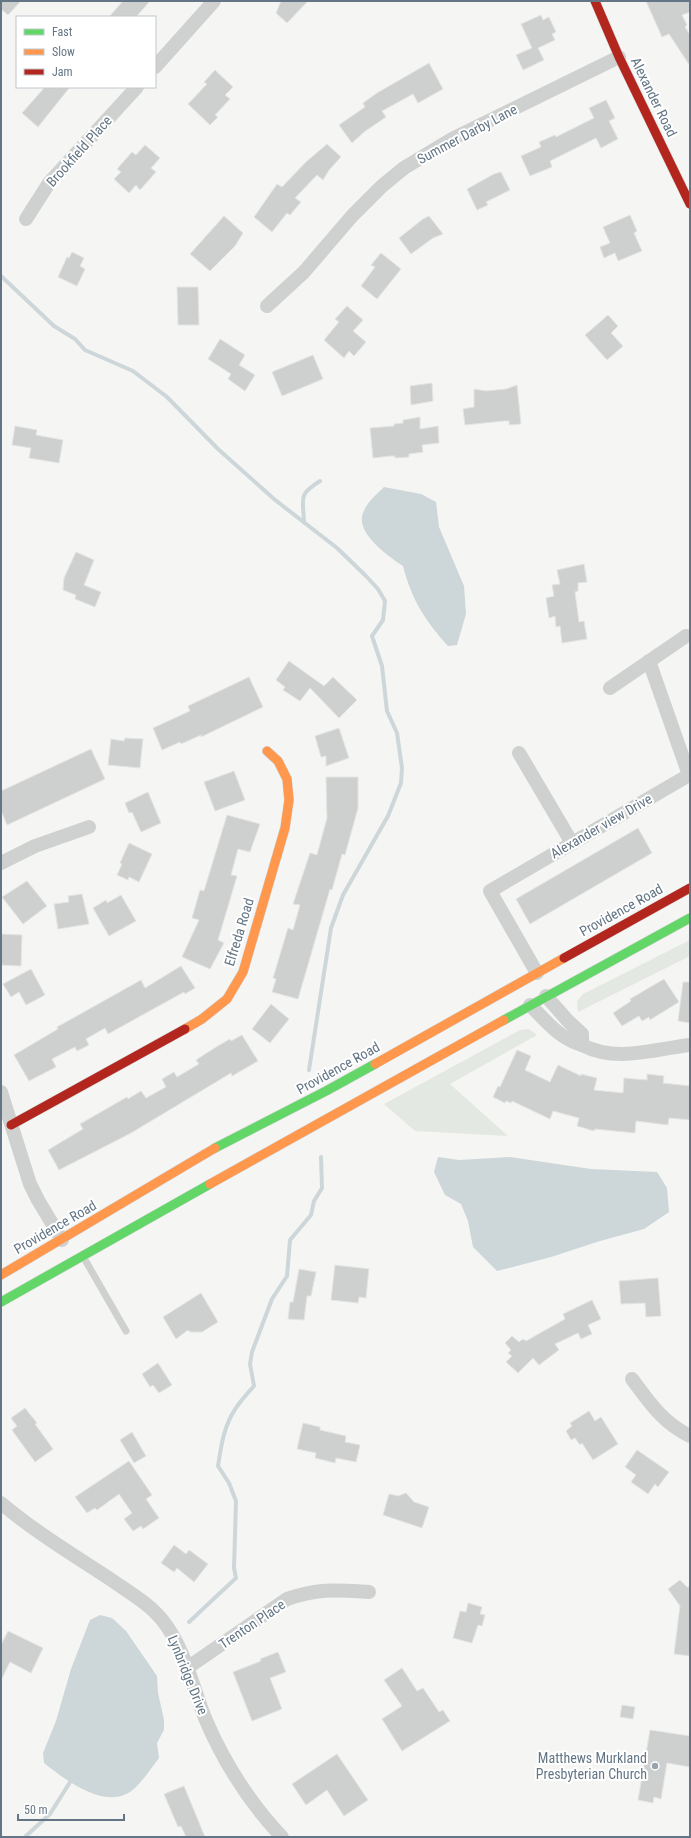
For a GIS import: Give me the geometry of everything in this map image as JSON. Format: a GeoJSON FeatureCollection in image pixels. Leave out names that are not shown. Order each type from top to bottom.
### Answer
{"type":"FeatureCollection","features":[{"type":"Feature","properties":{"kind":"main road","name":"Alexander Road"},"geometry":{"type":"LineString","coordinates":[[594,1],[619,58],[690,204]]}},
{"type":"Feature","properties":{"kind":"main road","name":"Elfreda Road"},"geometry":{"type":"LineString","coordinates":[[11,1126],[173,1037],[202,1019],[226,999],[243,972],[285,828],[289,800],[287,779],[278,761],[267,751]]}},
{"type":"Feature","properties":{"kind":"main road","name":"Providence Road"},"geometry":{"type":"LineString","coordinates":[[1,1275],[215,1148],[326,1091],[690,888]]}},
{"type":"Feature","properties":{"kind":"main road"},"geometry":{"type":"LineString","coordinates":[[1,1302],[546,996],[690,918]]}},
{"type":"Feature","properties":{"kind":"street"},"geometry":{"type":"LineString","coordinates":[[156,66],[214,1]]}},
{"type":"Feature","properties":{"kind":"street","name":"Summer Darby Lane"},"geometry":{"type":"LineString","coordinates":[[267,306],[304,272],[352,216],[382,186],[404,168],[452,138],[619,58]]}},
{"type":"Feature","properties":{"kind":"street","name":"Brookfield Place"},"geometry":{"type":"LineString","coordinates":[[26,219],[49,183],[136,88]]}},
{"type":"Feature","properties":{"kind":"street"},"geometry":{"type":"LineString","coordinates":[[610,688],[686,636]]}},
{"type":"Feature","properties":{"kind":"street","name":"Alexander view Drive"},"geometry":{"type":"LineString","coordinates":[[537,973],[490,891],[689,775],[649,661]]}},
{"type":"Feature","properties":{"kind":"street"},"geometry":{"type":"LineString","coordinates":[[519,753],[572,843]]}},
{"type":"Feature","properties":{"kind":"street"},"geometry":{"type":"LineString","coordinates":[[1,863],[36,846],[89,827]]}},
{"type":"Feature","properties":{"kind":"street"},"geometry":{"type":"LineString","coordinates":[[546,996],[568,1021],[582,1034],[582,1045]]}},
{"type":"Feature","properties":{"kind":"street"},"geometry":{"type":"LineString","coordinates":[[530,1005],[560,1035],[570,1042],[582,1045],[593,1051],[610,1054],[638,1054],[690,1045]]}},
{"type":"Feature","properties":{"kind":"street"},"geometry":{"type":"LineString","coordinates":[[1,1092],[35,1195],[62,1240]]}},
{"type":"Feature","properties":{"kind":"street"},"geometry":{"type":"LineString","coordinates":[[632,1378],[663,1418],[672,1426],[690,1436]]}},
{"type":"Feature","properties":{"kind":"street","name":"Lynbridge Drive"},"geometry":{"type":"LineString","coordinates":[[1,1502],[28,1523],[150,1608],[162,1619],[172,1634],[187,1668],[205,1717],[227,1764],[247,1796],[282,1837]]}},
{"type":"Feature","properties":{"kind":"street","name":"Trenton Place"},"geometry":{"type":"LineString","coordinates":[[187,1668],[287,1600],[305,1593],[328,1590],[369,1592]]}},
{"type":"Feature","properties":{"kind":"lane"},"geometry":{"type":"LineString","coordinates":[[83,1256],[126,1331]]}},
{"type":"Feature","properties":{"kind":"shaded area"},"geometry":{"type":"Polygon","coordinates":[[[384,487],[421,494],[436,502],[439,527],[464,586],[466,614],[457,645],[448,646],[432,627],[420,609],[410,589],[403,566],[382,551],[368,536],[364,528],[362,521],[363,513],[367,505],[384,487]]]}},
{"type":"Feature","properties":{"kind":"shaded area"},"geometry":{"type":"Polygon","coordinates":[[[690,940],[690,956],[578,1012],[577,1001],[583,994],[690,940]]]}},
{"type":"Feature","properties":{"kind":"shaded area"},"geometry":{"type":"Polygon","coordinates":[[[529,1029],[537,1035],[450,1084],[508,1136],[415,1131],[384,1104],[520,1030],[529,1029]]]}},
{"type":"Feature","properties":{"kind":"shaded area"},"geometry":{"type":"Polygon","coordinates":[[[438,1157],[459,1160],[510,1157],[591,1169],[657,1172],[667,1188],[669,1212],[644,1229],[551,1257],[497,1271],[473,1247],[468,1221],[461,1204],[445,1195],[434,1172],[438,1157]]]}},
{"type":"Feature","properties":{"kind":"shaded area"},"geometry":{"type":"Polygon","coordinates":[[[100,1615],[112,1618],[126,1631],[157,1676],[158,1693],[164,1720],[164,1730],[157,1743],[159,1758],[136,1787],[125,1794],[113,1797],[101,1796],[76,1786],[44,1763],[43,1753],[56,1721],[71,1669],[90,1620],[100,1615]]]}},
{"type":"Feature","properties":{"kind":"building"},"geometry":{"type":"Polygon","coordinates":[[[1,1],[21,1],[8,15],[1,9],[1,1]]]}},
{"type":"Feature","properties":{"kind":"building"},"geometry":{"type":"Polygon","coordinates":[[[123,1],[150,1],[137,16],[110,16],[123,1]]]}},
{"type":"Feature","properties":{"kind":"building"},"geometry":{"type":"Polygon","coordinates":[[[281,1],[308,1],[287,23],[276,13],[281,1]]]}},
{"type":"Feature","properties":{"kind":"building"},"geometry":{"type":"Polygon","coordinates":[[[646,1],[690,1],[690,12],[682,15],[687,25],[685,27],[690,35],[690,66],[669,34],[662,37],[646,1]]]}},
{"type":"Feature","properties":{"kind":"building"},"geometry":{"type":"Polygon","coordinates":[[[541,15],[543,20],[549,17],[556,32],[552,34],[555,40],[538,48],[544,60],[523,70],[516,55],[532,48],[521,24],[541,15]]]}},
{"type":"Feature","properties":{"kind":"building"},"geometry":{"type":"Polygon","coordinates":[[[429,63],[443,89],[418,103],[413,94],[382,111],[386,117],[364,132],[352,143],[339,125],[365,107],[363,103],[377,93],[429,63]]]}},
{"type":"Feature","properties":{"kind":"building"},"geometry":{"type":"Polygon","coordinates":[[[215,70],[233,87],[225,95],[230,99],[215,115],[218,117],[210,125],[188,104],[207,84],[204,82],[215,70]]]}},
{"type":"Feature","properties":{"kind":"building"},"geometry":{"type":"Polygon","coordinates":[[[44,88],[69,88],[38,127],[22,113],[44,88]]]}},
{"type":"Feature","properties":{"kind":"building"},"geometry":{"type":"Polygon","coordinates":[[[606,100],[615,118],[609,121],[618,139],[601,148],[596,138],[550,161],[552,167],[530,176],[521,156],[541,147],[539,142],[555,135],[556,137],[594,118],[589,108],[606,100]]]}},
{"type":"Feature","properties":{"kind":"building"},"geometry":{"type":"Polygon","coordinates":[[[327,144],[341,157],[329,170],[323,180],[317,175],[295,198],[301,202],[290,215],[287,213],[272,232],[254,217],[277,184],[282,187],[306,162],[327,144]]]}},
{"type":"Feature","properties":{"kind":"building"},"geometry":{"type":"Polygon","coordinates":[[[145,145],[160,158],[151,168],[156,172],[140,190],[136,185],[129,193],[114,179],[121,172],[117,169],[132,152],[136,155],[145,145]]]}},
{"type":"Feature","properties":{"kind":"building"},"geometry":{"type":"Polygon","coordinates":[[[501,172],[510,190],[486,202],[488,205],[477,210],[467,189],[494,174],[501,172]]]}},
{"type":"Feature","properties":{"kind":"building"},"geometry":{"type":"Polygon","coordinates":[[[630,215],[637,231],[634,233],[642,251],[618,261],[615,253],[604,258],[600,247],[610,243],[603,227],[630,215]]]}},
{"type":"Feature","properties":{"kind":"building"},"geometry":{"type":"Polygon","coordinates":[[[224,216],[243,233],[235,246],[210,271],[190,254],[224,216]]]}},
{"type":"Feature","properties":{"kind":"building"},"geometry":{"type":"Polygon","coordinates":[[[429,216],[443,234],[433,238],[411,254],[399,238],[429,216]]]}},
{"type":"Feature","properties":{"kind":"building"},"geometry":{"type":"Polygon","coordinates":[[[72,252],[84,258],[80,266],[85,269],[77,286],[58,277],[67,257],[69,258],[72,252]]]}},
{"type":"Feature","properties":{"kind":"building"},"geometry":{"type":"Polygon","coordinates":[[[381,253],[401,269],[377,299],[361,286],[375,267],[371,265],[381,253]]]}},
{"type":"Feature","properties":{"kind":"building"},"geometry":{"type":"Polygon","coordinates":[[[177,287],[198,287],[199,325],[178,325],[177,287]]]}},
{"type":"Feature","properties":{"kind":"building"},"geometry":{"type":"Polygon","coordinates":[[[347,306],[363,320],[353,331],[366,342],[354,356],[349,351],[344,358],[324,340],[339,322],[335,319],[347,306]]]}},
{"type":"Feature","properties":{"kind":"building"},"geometry":{"type":"Polygon","coordinates":[[[608,315],[618,326],[611,333],[623,346],[607,360],[585,335],[608,315]]]}},
{"type":"Feature","properties":{"kind":"building"},"geometry":{"type":"Polygon","coordinates":[[[220,339],[245,355],[239,365],[255,375],[245,391],[228,379],[231,374],[208,359],[220,339]]]}},
{"type":"Feature","properties":{"kind":"building"},"geometry":{"type":"Polygon","coordinates":[[[313,355],[323,379],[282,396],[272,372],[313,355]]]}},
{"type":"Feature","properties":{"kind":"building"},"geometry":{"type":"Polygon","coordinates":[[[432,383],[433,401],[411,405],[410,386],[432,383]]]}},
{"type":"Feature","properties":{"kind":"building"},"geometry":{"type":"Polygon","coordinates":[[[517,385],[521,424],[509,425],[509,421],[504,421],[465,425],[463,409],[474,407],[474,389],[486,391],[506,389],[517,385]]]}},
{"type":"Feature","properties":{"kind":"building"},"geometry":{"type":"Polygon","coordinates":[[[420,417],[420,429],[438,426],[439,443],[422,445],[423,452],[409,454],[409,457],[395,458],[395,456],[391,456],[373,458],[370,428],[394,426],[394,424],[403,423],[403,420],[420,417]]]}},
{"type":"Feature","properties":{"kind":"building"},"geometry":{"type":"Polygon","coordinates":[[[15,426],[37,430],[36,435],[63,440],[59,463],[29,458],[31,448],[12,445],[15,426]]]}},
{"type":"Feature","properties":{"kind":"building"},"geometry":{"type":"Polygon","coordinates":[[[76,552],[94,560],[84,585],[101,592],[95,607],[75,599],[76,595],[63,590],[64,578],[76,552]]]}},
{"type":"Feature","properties":{"kind":"building"},"geometry":{"type":"Polygon","coordinates":[[[584,564],[587,582],[578,583],[578,591],[575,592],[579,622],[584,621],[587,639],[562,643],[560,626],[556,627],[555,616],[549,618],[546,598],[554,596],[552,585],[560,584],[557,570],[584,564]]]}},
{"type":"Feature","properties":{"kind":"building"},"geometry":{"type":"Polygon","coordinates":[[[289,661],[324,686],[333,677],[357,700],[339,718],[310,688],[300,701],[283,690],[285,687],[276,680],[289,661]]]}},
{"type":"Feature","properties":{"kind":"building"},"geometry":{"type":"Polygon","coordinates":[[[249,677],[263,707],[201,737],[201,735],[181,744],[180,742],[162,750],[153,728],[190,711],[188,706],[249,677]]]}},
{"type":"Feature","properties":{"kind":"building"},"geometry":{"type":"Polygon","coordinates":[[[339,728],[349,758],[326,766],[326,756],[321,757],[315,736],[339,728]]]}},
{"type":"Feature","properties":{"kind":"building"},"geometry":{"type":"Polygon","coordinates":[[[125,738],[143,739],[140,768],[108,765],[111,739],[124,741],[125,738]]]}},
{"type":"Feature","properties":{"kind":"building"},"geometry":{"type":"Polygon","coordinates":[[[91,749],[105,779],[7,825],[1,810],[1,791],[91,749]]]}},
{"type":"Feature","properties":{"kind":"building"},"geometry":{"type":"Polygon","coordinates":[[[234,771],[245,800],[215,811],[204,782],[234,771]]]}},
{"type":"Feature","properties":{"kind":"building"},"geometry":{"type":"Polygon","coordinates":[[[326,777],[358,777],[358,808],[345,855],[342,854],[332,890],[330,889],[298,999],[272,992],[276,979],[273,978],[288,928],[293,930],[300,905],[293,904],[310,853],[317,855],[327,818],[326,777]]]}},
{"type":"Feature","properties":{"kind":"building"},"geometry":{"type":"Polygon","coordinates":[[[148,792],[161,823],[141,832],[132,812],[129,813],[125,803],[148,792]]]}},
{"type":"Feature","properties":{"kind":"building"},"geometry":{"type":"Polygon","coordinates":[[[227,815],[260,824],[250,852],[238,849],[231,875],[237,876],[218,940],[224,943],[210,969],[182,957],[199,920],[192,918],[200,890],[204,891],[227,815]]]}},
{"type":"Feature","properties":{"kind":"building"},"geometry":{"type":"Polygon","coordinates":[[[638,828],[652,853],[530,924],[516,899],[638,828]]]}},
{"type":"Feature","properties":{"kind":"building"},"geometry":{"type":"Polygon","coordinates":[[[129,843],[152,854],[139,882],[129,877],[128,880],[117,875],[122,864],[120,863],[129,843]]]}},
{"type":"Feature","properties":{"kind":"building"},"geometry":{"type":"Polygon","coordinates":[[[27,881],[47,906],[23,924],[2,897],[27,881]]]}},
{"type":"Feature","properties":{"kind":"building"},"geometry":{"type":"Polygon","coordinates":[[[82,894],[89,924],[58,929],[54,904],[69,902],[68,896],[82,894]]]}},
{"type":"Feature","properties":{"kind":"building"},"geometry":{"type":"Polygon","coordinates":[[[121,895],[136,921],[109,936],[93,908],[106,900],[107,903],[121,895]]]}},
{"type":"Feature","properties":{"kind":"building"},"geometry":{"type":"Polygon","coordinates":[[[1,934],[22,935],[21,966],[1,965],[1,934]]]}},
{"type":"Feature","properties":{"kind":"building"},"geometry":{"type":"Polygon","coordinates":[[[181,966],[195,988],[185,994],[184,992],[108,1034],[105,1028],[86,1039],[89,1045],[77,1051],[75,1047],[52,1059],[56,1067],[29,1081],[14,1055],[58,1029],[57,1027],[141,980],[145,988],[181,966]]]}},
{"type":"Feature","properties":{"kind":"building"},"geometry":{"type":"Polygon","coordinates":[[[31,969],[45,995],[26,1005],[19,992],[11,997],[3,984],[31,969]]]}},
{"type":"Feature","properties":{"kind":"building"},"geometry":{"type":"Polygon","coordinates":[[[664,979],[679,1002],[650,1020],[649,1017],[642,1021],[639,1016],[622,1026],[613,1013],[631,1001],[630,999],[664,979]]]}},
{"type":"Feature","properties":{"kind":"building"},"geometry":{"type":"Polygon","coordinates":[[[683,982],[690,982],[690,1023],[678,1021],[683,982]]]}},
{"type":"Feature","properties":{"kind":"building"},"geometry":{"type":"Polygon","coordinates":[[[271,1004],[289,1019],[270,1043],[252,1029],[271,1004]]]}},
{"type":"Feature","properties":{"kind":"building"},"geometry":{"type":"Polygon","coordinates":[[[242,1035],[258,1061],[232,1076],[231,1073],[131,1133],[59,1170],[48,1150],[83,1129],[80,1124],[127,1097],[128,1099],[141,1091],[146,1098],[166,1087],[162,1079],[174,1072],[177,1077],[199,1064],[196,1060],[216,1047],[230,1039],[231,1041],[242,1035]]]}},
{"type":"Feature","properties":{"kind":"building"},"geometry":{"type":"Polygon","coordinates":[[[517,1050],[531,1056],[525,1070],[550,1082],[558,1065],[581,1076],[581,1074],[597,1078],[594,1090],[623,1093],[624,1078],[647,1080],[647,1074],[664,1076],[663,1083],[690,1086],[690,1120],[669,1118],[668,1125],[636,1121],[635,1133],[595,1129],[594,1131],[577,1126],[579,1118],[553,1111],[550,1119],[512,1101],[511,1103],[506,1101],[505,1103],[493,1097],[498,1086],[500,1087],[517,1050]]]}},
{"type":"Feature","properties":{"kind":"building"},"geometry":{"type":"Polygon","coordinates":[[[335,1265],[369,1269],[366,1298],[359,1297],[358,1303],[331,1300],[335,1265]]]}},
{"type":"Feature","properties":{"kind":"building"},"geometry":{"type":"Polygon","coordinates":[[[299,1269],[316,1272],[311,1296],[307,1296],[304,1320],[288,1319],[290,1302],[293,1302],[299,1269]]]}},
{"type":"Feature","properties":{"kind":"building"},"geometry":{"type":"Polygon","coordinates":[[[658,1278],[661,1316],[646,1317],[645,1303],[621,1304],[619,1281],[658,1278]]]}},
{"type":"Feature","properties":{"kind":"building"},"geometry":{"type":"Polygon","coordinates":[[[201,1293],[218,1322],[202,1332],[190,1332],[188,1330],[176,1339],[163,1317],[201,1293]]]}},
{"type":"Feature","properties":{"kind":"building"},"geometry":{"type":"Polygon","coordinates":[[[592,1300],[601,1319],[588,1325],[592,1334],[581,1339],[578,1333],[555,1344],[559,1350],[539,1365],[533,1358],[518,1373],[506,1362],[512,1356],[508,1353],[511,1350],[505,1343],[512,1336],[519,1342],[523,1339],[526,1341],[565,1319],[563,1314],[592,1300]]]}},
{"type":"Feature","properties":{"kind":"building"},"geometry":{"type":"Polygon","coordinates":[[[158,1363],[172,1385],[159,1393],[153,1385],[150,1387],[142,1374],[158,1363]]]}},
{"type":"Feature","properties":{"kind":"building"},"geometry":{"type":"Polygon","coordinates":[[[25,1408],[37,1423],[35,1424],[53,1449],[35,1462],[12,1430],[17,1426],[11,1418],[25,1408]]]}},
{"type":"Feature","properties":{"kind":"building"},"geometry":{"type":"Polygon","coordinates":[[[589,1411],[595,1421],[601,1417],[618,1444],[593,1460],[582,1443],[580,1445],[575,1438],[571,1440],[566,1431],[572,1426],[570,1423],[589,1411]]]}},
{"type":"Feature","properties":{"kind":"building"},"geometry":{"type":"Polygon","coordinates":[[[303,1423],[320,1427],[320,1430],[346,1436],[345,1442],[360,1445],[356,1462],[336,1458],[335,1463],[315,1458],[316,1453],[297,1449],[303,1423]]]}},
{"type":"Feature","properties":{"kind":"building"},"geometry":{"type":"Polygon","coordinates":[[[132,1432],[146,1456],[134,1463],[120,1440],[132,1432]]]}},
{"type":"Feature","properties":{"kind":"building"},"geometry":{"type":"Polygon","coordinates":[[[637,1450],[669,1472],[658,1487],[655,1484],[648,1494],[631,1482],[636,1475],[625,1467],[637,1450]]]}},
{"type":"Feature","properties":{"kind":"building"},"geometry":{"type":"Polygon","coordinates":[[[129,1461],[152,1495],[146,1499],[159,1518],[143,1529],[141,1526],[133,1531],[124,1519],[132,1513],[119,1494],[97,1510],[95,1508],[87,1513],[75,1497],[129,1461]]]}},
{"type":"Feature","properties":{"kind":"building"},"geometry":{"type":"Polygon","coordinates":[[[406,1493],[414,1502],[429,1507],[422,1528],[383,1515],[389,1494],[398,1496],[406,1493]]]}},
{"type":"Feature","properties":{"kind":"building"},"geometry":{"type":"Polygon","coordinates":[[[174,1545],[186,1554],[189,1550],[208,1564],[194,1582],[177,1568],[174,1572],[161,1563],[174,1545]]]}},
{"type":"Feature","properties":{"kind":"building"},"geometry":{"type":"Polygon","coordinates":[[[680,1580],[687,1587],[690,1587],[690,1656],[674,1654],[680,1606],[668,1589],[680,1580]]]}},
{"type":"Feature","properties":{"kind":"building"},"geometry":{"type":"Polygon","coordinates":[[[468,1603],[482,1607],[480,1614],[485,1615],[482,1626],[478,1625],[472,1643],[453,1638],[460,1611],[466,1612],[468,1603]]]}},
{"type":"Feature","properties":{"kind":"building"},"geometry":{"type":"Polygon","coordinates":[[[8,1631],[43,1648],[31,1673],[10,1662],[1,1680],[1,1645],[8,1631]]]}},
{"type":"Feature","properties":{"kind":"building"},"geometry":{"type":"Polygon","coordinates":[[[278,1652],[286,1672],[270,1678],[282,1709],[252,1721],[233,1672],[261,1661],[260,1659],[278,1652]]]}},
{"type":"Feature","properties":{"kind":"building"},"geometry":{"type":"Polygon","coordinates":[[[402,1668],[417,1691],[423,1688],[439,1712],[443,1710],[450,1721],[402,1751],[382,1719],[402,1706],[384,1680],[402,1668]]]}},
{"type":"Feature","properties":{"kind":"building"},"geometry":{"type":"Polygon","coordinates":[[[622,1705],[635,1707],[633,1719],[620,1717],[622,1705]]]}},
{"type":"Feature","properties":{"kind":"building","name":"Matthews Murkland Presbyterian Church"},"geometry":{"type":"Polygon","coordinates":[[[650,1730],[690,1736],[690,1767],[667,1763],[661,1799],[654,1797],[653,1803],[638,1800],[650,1730]]]}},
{"type":"Feature","properties":{"kind":"building"},"geometry":{"type":"Polygon","coordinates":[[[337,1754],[368,1800],[344,1816],[327,1790],[306,1805],[292,1784],[337,1754]]]}},
{"type":"Feature","properties":{"kind":"building"},"geometry":{"type":"Polygon","coordinates":[[[184,1786],[205,1837],[186,1837],[181,1826],[178,1827],[164,1794],[184,1786]]]}},
{"type":"Feature","properties":{"kind":"waterway"},"geometry":{"type":"LineString","coordinates":[[1,276],[54,326],[75,339],[85,350],[133,371],[167,397],[218,449],[274,499],[337,548],[378,589],[385,601],[383,620],[372,636],[382,666],[387,711],[397,733],[402,768],[401,783],[388,816],[343,895],[331,928],[309,1070]]}},
{"type":"Feature","properties":{"kind":"waterway"},"geometry":{"type":"LineString","coordinates":[[304,522],[303,497],[308,490],[320,481]]}},
{"type":"Feature","properties":{"kind":"waterway"},"geometry":{"type":"LineString","coordinates":[[189,1622],[236,1578],[234,1568],[236,1501],[229,1483],[218,1466],[222,1443],[232,1415],[240,1402],[254,1386],[250,1364],[252,1352],[272,1299],[287,1276],[290,1240],[311,1215],[314,1201],[322,1188],[321,1157]]}},
{"type":"Feature","properties":{"kind":"waterway"},"geometry":{"type":"LineString","coordinates":[[25,1837],[50,1814],[72,1779]]}},
{"type":"Feature","properties":{"kind":"traffic: fast"},"geometry":{"type":"LineString","coordinates":[[504,1020],[690,918]]}},
{"type":"Feature","properties":{"kind":"traffic: fast"},"geometry":{"type":"LineString","coordinates":[[215,1148],[375,1064]]}},
{"type":"Feature","properties":{"kind":"traffic: fast"},"geometry":{"type":"LineString","coordinates":[[1,1302],[210,1184]]}},
{"type":"Feature","properties":{"kind":"traffic: slow"},"geometry":{"type":"LineString","coordinates":[[185,1029],[202,1019],[227,999],[243,972],[285,828],[289,800],[287,779],[278,761],[267,751]]}},
{"type":"Feature","properties":{"kind":"traffic: slow"},"geometry":{"type":"LineString","coordinates":[[375,1064],[564,958]]}},
{"type":"Feature","properties":{"kind":"traffic: slow"},"geometry":{"type":"LineString","coordinates":[[210,1184],[504,1020]]}},
{"type":"Feature","properties":{"kind":"traffic: slow"},"geometry":{"type":"LineString","coordinates":[[1,1275],[215,1148]]}},
{"type":"Feature","properties":{"kind":"traffic: jam"},"geometry":{"type":"LineString","coordinates":[[595,1],[619,57],[690,204]]}},
{"type":"Feature","properties":{"kind":"traffic: jam"},"geometry":{"type":"LineString","coordinates":[[564,958],[690,888]]}},
{"type":"Feature","properties":{"kind":"traffic: jam"},"geometry":{"type":"LineString","coordinates":[[11,1125],[185,1029]]}},
{"type":"Feature","properties":{"kind":"place","name":"Matthews Murkland Presbyterian Church"},"geometry":{"type":"Point","coordinates":[655,1766]}}]}
